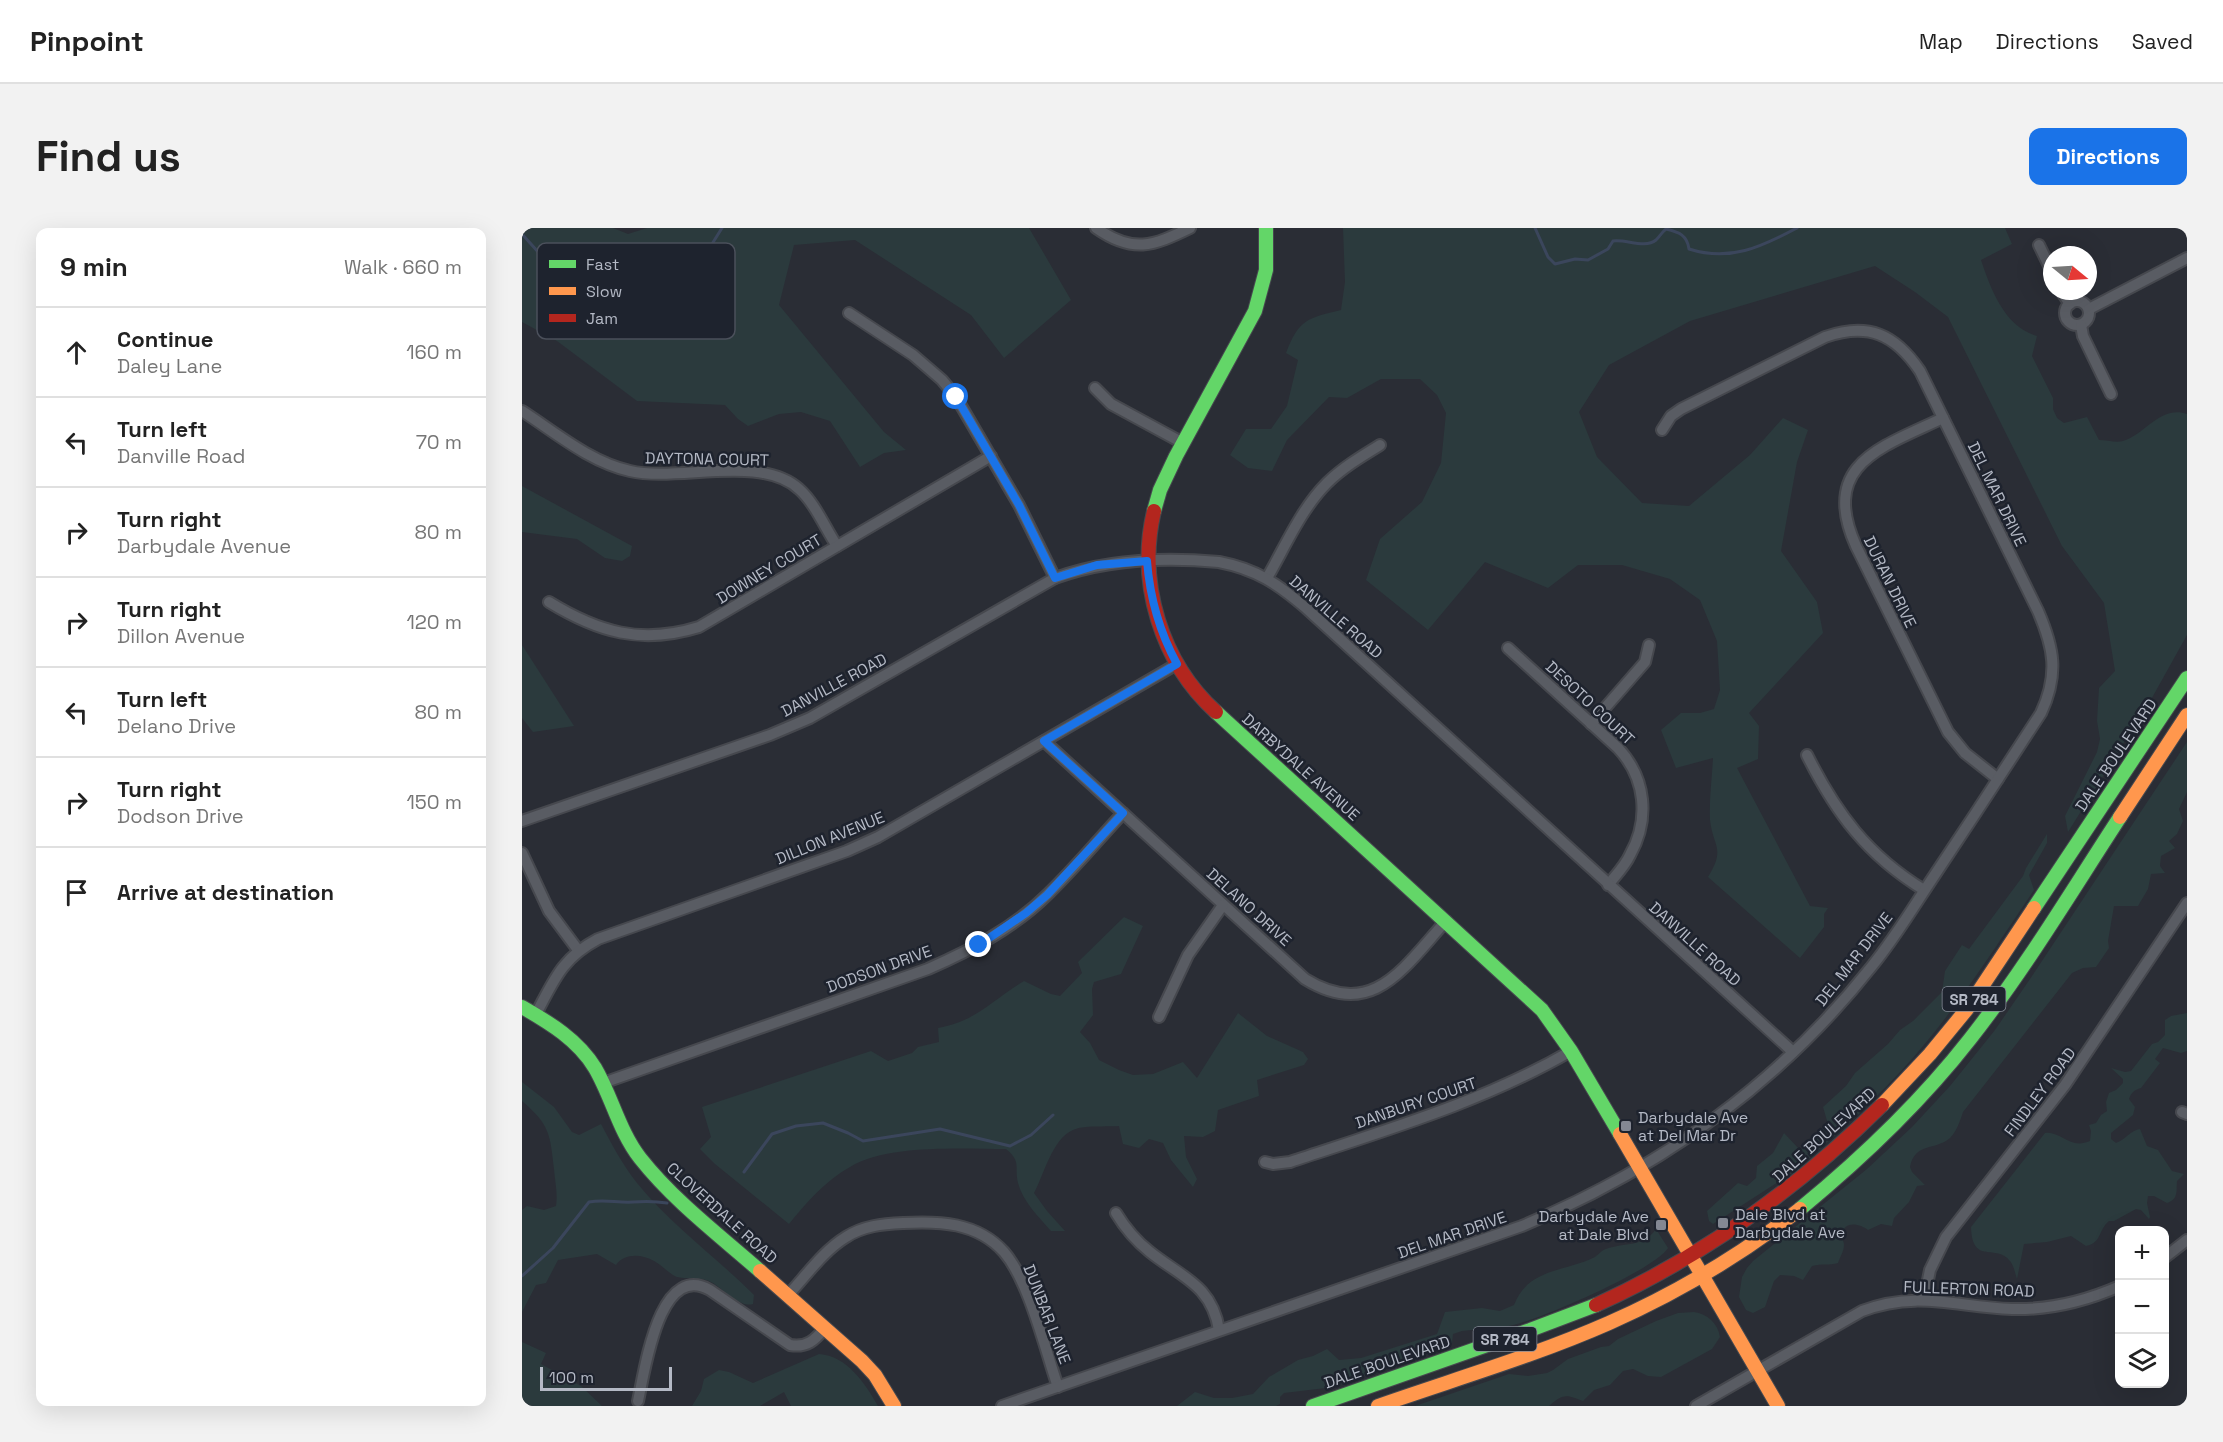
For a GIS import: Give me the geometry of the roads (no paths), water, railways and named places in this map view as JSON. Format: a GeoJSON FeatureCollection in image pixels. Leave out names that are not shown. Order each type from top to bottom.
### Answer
{"type":"FeatureCollection","features":[{"type":"Feature","properties":{"kind":"main road","name":"DARBYDALE AVENUE"},"geometry":{"type":"LineString","coordinates":[[1266,228],[1268,250],[1266,278],[1258,303],[1183,442],[1155,503],[1150,526],[1147,561],[1156,616],[1166,646],[1194,689],[1209,705],[1542,1011],[1571,1051],[1778,1406]]}},
{"type":"Feature","properties":{"kind":"main road","name":"DALE BOULEVARD"},"geometry":{"type":"LineString","coordinates":[[1313,1406],[1578,1312],[1642,1283],[1691,1256],[1762,1210],[1834,1153],[1869,1120],[1937,1047],[1994,970],[2187,678]]}},
{"type":"Feature","properties":{"kind":"main road","name":"SR 784"},"geometry":{"type":"LineString","coordinates":[[1378,1406],[1567,1340],[1641,1308],[1702,1275],[1764,1235],[1847,1171],[1917,1103],[1948,1068],[2007,990],[2187,715]]}},
{"type":"Feature","properties":{"kind":"main road","name":"CLOVERDALE ROAD"},"geometry":{"type":"LineString","coordinates":[[522,1008],[536,1014],[572,1040],[595,1068],[627,1137],[656,1177],[687,1209],[862,1361],[875,1375],[894,1406]]}},
{"type":"Feature","properties":{"kind":"street"},"geometry":{"type":"LineString","coordinates":[[1096,228],[1123,242],[1148,244],[1171,238],[1190,228]]}},
{"type":"Feature","properties":{"kind":"street"},"geometry":{"type":"LineString","coordinates":[[2039,245],[2043,253]]}},
{"type":"Feature","properties":{"kind":"street"},"geometry":{"type":"LineString","coordinates":[[2089,309],[2187,258]]}},
{"type":"Feature","properties":{"kind":"street"},"geometry":{"type":"LineString","coordinates":[[2067,300],[2070,304]]}},
{"type":"Feature","properties":{"kind":"street"},"geometry":{"type":"LineString","coordinates":[[2080,302],[2089,309],[2088,319],[2081,325],[2072,324],[2065,313],[2070,304],[2080,302]]}},
{"type":"Feature","properties":{"kind":"street"},"geometry":{"type":"LineString","coordinates":[[849,313],[913,355],[942,380],[961,405],[1019,505],[1055,578]]}},
{"type":"Feature","properties":{"kind":"street"},"geometry":{"type":"LineString","coordinates":[[2081,325],[2082,333],[2111,394]]}},
{"type":"Feature","properties":{"kind":"street","name":"DEL MAR DRIVE"},"geometry":{"type":"LineString","coordinates":[[1002,1406],[1522,1226],[1564,1209],[1640,1170],[1729,1108],[1793,1052],[1824,1021],[1872,966],[1924,890],[2041,713],[2053,673],[2051,646],[2038,610],[1920,371],[1902,349],[1884,335],[1862,330],[1849,330],[1825,337],[1681,409],[1671,416],[1662,430]]}},
{"type":"Feature","properties":{"kind":"street"},"geometry":{"type":"LineString","coordinates":[[1095,388],[1111,404],[1183,442]]}},
{"type":"Feature","properties":{"kind":"street","name":"DAYTONA COURT"},"geometry":{"type":"LineString","coordinates":[[522,411],[593,456],[618,468],[648,473],[754,471],[779,476],[805,495],[837,546]]}},
{"type":"Feature","properties":{"kind":"street","name":"DURAN DRIVE"},"geometry":{"type":"LineString","coordinates":[[1942,418],[1879,448],[1861,463],[1848,485],[1844,507],[1845,519],[1856,546],[1948,732],[1965,753],[1998,779]]}},
{"type":"Feature","properties":{"kind":"street"},"geometry":{"type":"LineString","coordinates":[[1268,578],[1318,493],[1337,474],[1380,445]]}},
{"type":"Feature","properties":{"kind":"street","name":"DOWNEY COURT"},"geometry":{"type":"LineString","coordinates":[[549,603],[606,630],[643,635],[686,631],[710,622],[991,456]]}},
{"type":"Feature","properties":{"kind":"street","name":"DANVILLE ROAD"},"geometry":{"type":"LineString","coordinates":[[522,821],[770,735],[810,718],[1055,578],[1097,565],[1147,561],[1219,562],[1235,565],[1268,578],[1306,608],[1793,1052]]}},
{"type":"Feature","properties":{"kind":"street"},"geometry":{"type":"LineString","coordinates":[[1591,724],[1645,662],[1649,645]]}},
{"type":"Feature","properties":{"kind":"street","name":"DESOTO COURT"},"geometry":{"type":"LineString","coordinates":[[1508,648],[1626,757],[1638,779],[1642,795],[1643,819],[1629,858],[1608,885]]}},
{"type":"Feature","properties":{"kind":"street","name":"DILLON AVENUE"},"geometry":{"type":"LineString","coordinates":[[536,1014],[559,971],[578,950],[598,939],[864,844],[1177,664]]}},
{"type":"Feature","properties":{"kind":"street","name":"DELANO DRIVE"},"geometry":{"type":"LineString","coordinates":[[1044,741],[1305,979],[1326,991],[1348,995],[1369,992],[1390,980],[1446,921]]}},
{"type":"Feature","properties":{"kind":"street"},"geometry":{"type":"LineString","coordinates":[[1807,755],[1833,803],[1859,838],[1889,866],[1924,890]]}},
{"type":"Feature","properties":{"kind":"street","name":"DODSON DRIVE"},"geometry":{"type":"LineString","coordinates":[[603,1083],[954,958],[1003,930],[1040,901],[1123,813]]}},
{"type":"Feature","properties":{"kind":"street"},"geometry":{"type":"LineString","coordinates":[[522,853],[549,910],[578,950]]}},
{"type":"Feature","properties":{"kind":"street","name":"FINDLEY ROAD"},"geometry":{"type":"LineString","coordinates":[[1923,1300],[1933,1262],[1946,1237],[2072,1076],[2187,903]]}},
{"type":"Feature","properties":{"kind":"street"},"geometry":{"type":"LineString","coordinates":[[1159,1017],[1188,955],[1223,905]]}},
{"type":"Feature","properties":{"kind":"street","name":"DANBURY COURT"},"geometry":{"type":"LineString","coordinates":[[1265,1162],[1273,1164],[1290,1162],[1455,1106],[1510,1084],[1571,1051]]}},
{"type":"Feature","properties":{"kind":"street"},"geometry":{"type":"LineString","coordinates":[[1116,1213],[1142,1246],[1193,1281],[1202,1291],[1215,1313],[1219,1330]]}},
{"type":"Feature","properties":{"kind":"street","name":"DUNBAR LANE"},"geometry":{"type":"LineString","coordinates":[[788,1295],[833,1246],[853,1233],[878,1225],[900,1223],[932,1221],[960,1225],[988,1238],[1005,1253],[1015,1269],[1023,1285],[1058,1387]]}},
{"type":"Feature","properties":{"kind":"street"},"geometry":{"type":"LineString","coordinates":[[2169,1254],[2187,1240]]}},
{"type":"Feature","properties":{"kind":"street"},"geometry":{"type":"LineString","coordinates":[[638,1401],[652,1342],[663,1312],[672,1295],[686,1286],[699,1285],[710,1290],[790,1345],[798,1347],[809,1344],[825,1328]]}},
{"type":"Feature","properties":{"kind":"street","name":"FULLERTON ROAD"},"geometry":{"type":"LineString","coordinates":[[1696,1406],[1862,1311],[1891,1302],[1923,1300],[2021,1309],[2068,1303],[2115,1288]]}},
{"type":"Feature","properties":{"kind":"waterway"},"geometry":{"type":"LineString","coordinates":[[713,243],[722,228]]}},
{"type":"Feature","properties":{"kind":"waterway"},"geometry":{"type":"LineString","coordinates":[[1535,228],[1548,257],[1555,264],[1575,259],[1588,260],[1608,249],[1613,241],[1652,243],[1666,229],[1682,235],[1689,249],[1718,254],[1758,246],[1797,228]]}},
{"type":"Feature","properties":{"kind":"waterway"},"geometry":{"type":"LineString","coordinates":[[522,234],[537,251]]}},
{"type":"Feature","properties":{"kind":"waterway"},"geometry":{"type":"LineString","coordinates":[[744,1172],[772,1134],[796,1126],[823,1123],[863,1141],[940,1129],[1010,1146],[1031,1135],[1053,1115]]}},
{"type":"Feature","properties":{"kind":"waterway"},"geometry":{"type":"LineString","coordinates":[[522,1276],[553,1248],[589,1202],[667,1203]]}},
{"type":"Feature","properties":{"kind":"place","name":"Darbydale Ave at Del Mar Dr"},"geometry":{"type":"Point","coordinates":[1626,1126]}},
{"type":"Feature","properties":{"kind":"place","name":"Dale Blvd at Darbydale Ave"},"geometry":{"type":"Point","coordinates":[1723,1223]}},
{"type":"Feature","properties":{"kind":"place","name":"Darbydale Ave at Dale Blvd"},"geometry":{"type":"Point","coordinates":[1661,1225]}}]}
